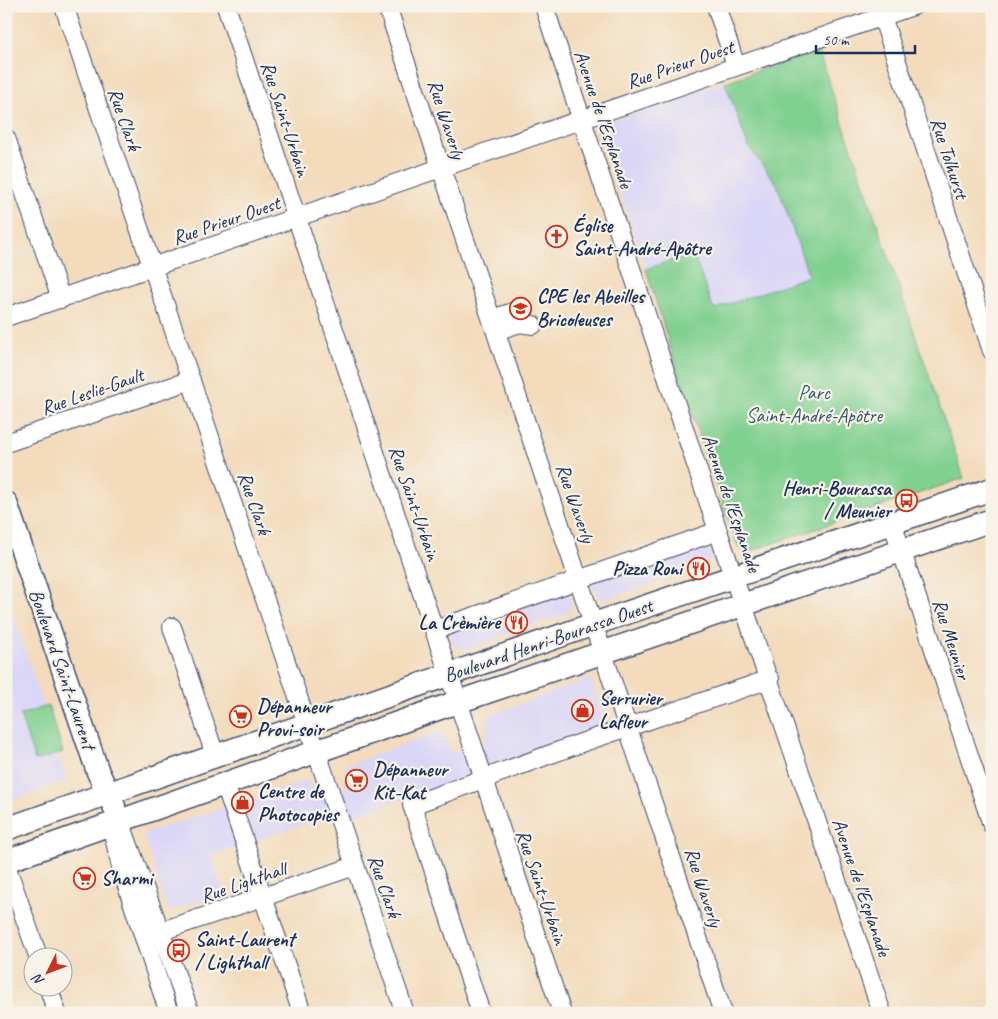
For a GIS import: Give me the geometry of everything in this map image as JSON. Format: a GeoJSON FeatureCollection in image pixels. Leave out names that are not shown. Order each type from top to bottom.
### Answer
{"type":"FeatureCollection","features":[{"type":"Feature","properties":{"kind":"main road","name":"Boulevard Henri-Bourassa Ouest"},"geometry":{"type":"LineString","coordinates":[[6,829],[104,788],[215,755],[308,724],[594,624],[992,489]]}},
{"type":"Feature","properties":{"kind":"main road","name":"Boulevard Saint-Laurent"},"geometry":{"type":"LineString","coordinates":[[6,503],[116,823]]}},
{"type":"Feature","properties":{"kind":"main road","name":"Boulevard Henri-Bourassa Ouest"},"geometry":{"type":"LineString","coordinates":[[6,863],[458,702],[992,520]]}},
{"type":"Feature","properties":{"kind":"street","name":"Rue Clark"},"geometry":{"type":"LineString","coordinates":[[64,6],[405,1013]]}},
{"type":"Feature","properties":{"kind":"street","name":"Rue Saint-Urbain"},"geometry":{"type":"LineString","coordinates":[[226,6],[562,1013]]}},
{"type":"Feature","properties":{"kind":"street","name":"Rue Waverly"},"geometry":{"type":"LineString","coordinates":[[387,6],[723,1013]]}},
{"type":"Feature","properties":{"kind":"street","name":"Avenue de l'Esplanade"},"geometry":{"type":"LineString","coordinates":[[544,6],[718,531],[770,679],[882,1013]]}},
{"type":"Feature","properties":{"kind":"street"},"geometry":{"type":"LineString","coordinates":[[716,6],[736,66]]}},
{"type":"Feature","properties":{"kind":"street","name":"Rue Prieur Ouest"},"geometry":{"type":"LineString","coordinates":[[6,317],[582,120],[736,66],[880,11],[913,6]]}},
{"type":"Feature","properties":{"kind":"street","name":"Rue Tolhurst"},"geometry":{"type":"LineString","coordinates":[[880,11],[992,351]]}},
{"type":"Feature","properties":{"kind":"street"},"geometry":{"type":"LineString","coordinates":[[6,138],[60,299]]}},
{"type":"Feature","properties":{"kind":"street"},"geometry":{"type":"LineString","coordinates":[[494,325],[513,312]]}},
{"type":"Feature","properties":{"kind":"street"},"geometry":{"type":"LineString","coordinates":[[494,325],[520,323],[533,325]]}},
{"type":"Feature","properties":{"kind":"street","name":"Rue Leslie-Gault"},"geometry":{"type":"LineString","coordinates":[[6,443],[191,380]]}},
{"type":"Feature","properties":{"kind":"street","name":"Rue Meunier"},"geometry":{"type":"LineString","coordinates":[[892,522],[992,825]]}},
{"type":"Feature","properties":{"kind":"street"},"geometry":{"type":"LineString","coordinates":[[435,630],[718,531]]}},
{"type":"Feature","properties":{"kind":"street"},"geometry":{"type":"LineString","coordinates":[[172,627],[215,755]]}},
{"type":"Feature","properties":{"kind":"street"},"geometry":{"type":"LineString","coordinates":[[481,1013],[412,804],[770,679]]}},
{"type":"Feature","properties":{"kind":"street"},"geometry":{"type":"LineString","coordinates":[[225,784],[302,1013]]}},
{"type":"Feature","properties":{"kind":"street","name":"Boulevard Saint-Laurent"},"geometry":{"type":"LineString","coordinates":[[116,823],[162,932],[190,1013]]}},
{"type":"Feature","properties":{"kind":"street","name":"Boulevard Saint-Laurent"},"geometry":{"type":"LineString","coordinates":[[116,823],[122,871],[169,1013]]}},
{"type":"Feature","properties":{"kind":"street"},"geometry":{"type":"LineString","coordinates":[[6,863],[35,946]]}},
{"type":"Feature","properties":{"kind":"street","name":"Rue Lighthall"},"geometry":{"type":"LineString","coordinates":[[144,937],[355,866]]}},
{"type":"Feature","properties":{"kind":"street"},"geometry":{"type":"LineString","coordinates":[[51,996],[57,1013]]}},
{"type":"Feature","properties":{"kind":"shaded area"},"geometry":{"type":"Polygon","coordinates":[[[725,82],[748,146],[777,184],[809,276],[715,309],[712,307],[693,253],[646,269],[599,129],[602,124],[725,82]]]}},
{"type":"Feature","properties":{"kind":"shaded area"},"geometry":{"type":"Polygon","coordinates":[[[707,540],[712,558],[707,565],[607,599],[603,599],[596,593],[592,581],[707,540]]]}},
{"type":"Feature","properties":{"kind":"shaded area"},"geometry":{"type":"Polygon","coordinates":[[[568,586],[572,607],[565,614],[466,649],[458,648],[453,642],[448,630],[568,586]]]}},
{"type":"Feature","properties":{"kind":"shaded area"},"geometry":{"type":"Polygon","coordinates":[[[6,592],[67,780],[6,803],[6,592]]]}},
{"type":"Feature","properties":{"kind":"shaded area"},"geometry":{"type":"Polygon","coordinates":[[[590,678],[610,736],[408,808],[404,799],[335,822],[332,815],[211,855],[224,894],[168,911],[143,834],[309,780],[315,799],[348,786],[344,766],[442,731],[451,753],[485,741],[490,715],[590,678]]]}},
{"type":"Feature","properties":{"kind":"green space","name":"Parc Saint-André-Apôtre"},"geometry":{"type":"Polygon","coordinates":[[[818,50],[964,478],[748,552],[739,548],[736,542],[679,376],[646,269],[693,253],[712,306],[715,309],[809,276],[777,184],[748,146],[725,82],[818,50]]]}},
{"type":"Feature","properties":{"kind":"green space"},"geometry":{"type":"Polygon","coordinates":[[[48,706],[63,752],[35,761],[20,715],[48,706]]]}},
{"type":"Feature","properties":{"kind":"place","name":"Église Saint-André-Apôtre"},"geometry":{"type":"Point","coordinates":[557,236]}},
{"type":"Feature","properties":{"kind":"place","name":"CPE les Abeilles Bricoleuses"},"geometry":{"type":"Point","coordinates":[521,308]}},
{"type":"Feature","properties":{"kind":"place","name":"Henri-Bourassa / Meunier"},"geometry":{"type":"Point","coordinates":[907,500]}},
{"type":"Feature","properties":{"kind":"place","name":"Pizza Roni"},"geometry":{"type":"Point","coordinates":[698,568]}},
{"type":"Feature","properties":{"kind":"place","name":"La Crèmière"},"geometry":{"type":"Point","coordinates":[516,622]}},
{"type":"Feature","properties":{"kind":"place","name":"Serrurier Lafleur"},"geometry":{"type":"Point","coordinates":[583,710]}},
{"type":"Feature","properties":{"kind":"place","name":"Dépanneur Provi-soir"},"geometry":{"type":"Point","coordinates":[241,717]}},
{"type":"Feature","properties":{"kind":"place","name":"Dépanneur Kit-Kat"},"geometry":{"type":"Point","coordinates":[357,781]}},
{"type":"Feature","properties":{"kind":"place","name":"Centre de Photocopies"},"geometry":{"type":"Point","coordinates":[242,803]}},
{"type":"Feature","properties":{"kind":"place","name":"Sharmi"},"geometry":{"type":"Point","coordinates":[85,878]}},
{"type":"Feature","properties":{"kind":"place","name":"Saint-Laurent / Lighthall"},"geometry":{"type":"Point","coordinates":[179,951]}}]}
